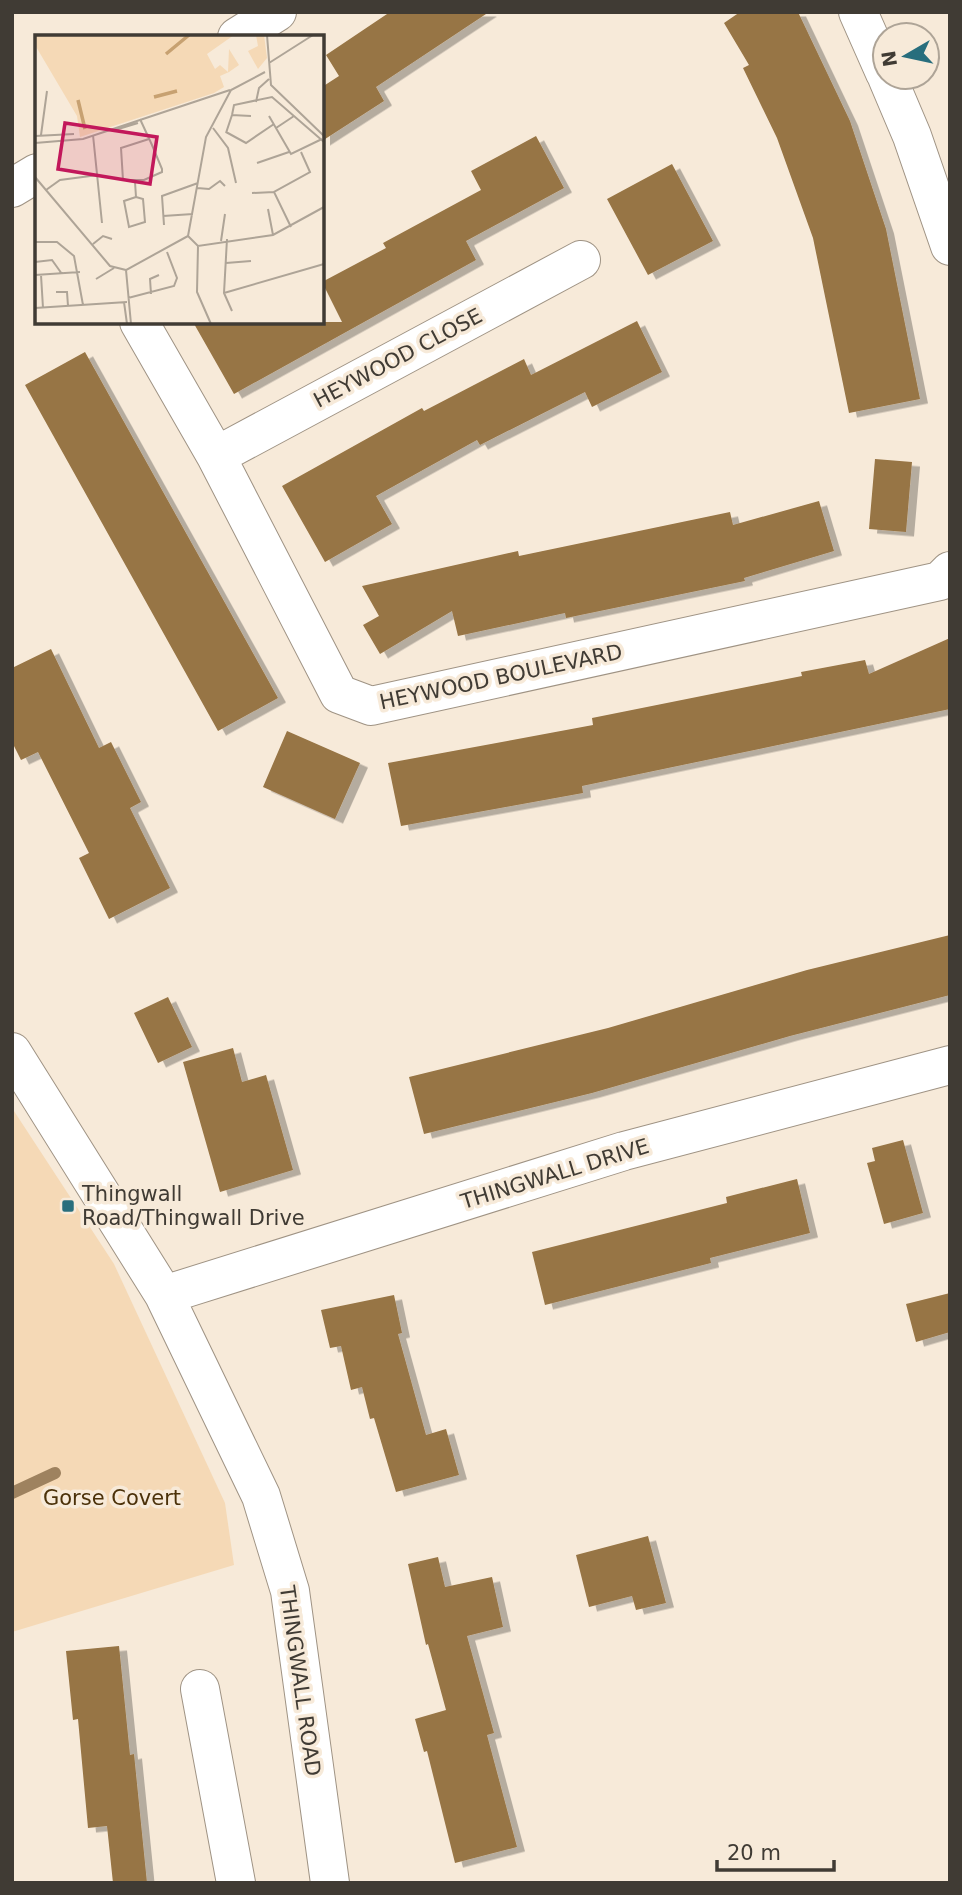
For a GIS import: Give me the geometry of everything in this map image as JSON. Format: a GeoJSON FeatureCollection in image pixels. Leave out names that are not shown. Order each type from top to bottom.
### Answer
{"type":"FeatureCollection","features":[{"type":"Feature","properties":{"kind":"street"},"geometry":{"type":"LineString","coordinates":[[240,35],[277,12]]}},
{"type":"Feature","properties":{"kind":"street"},"geometry":{"type":"LineString","coordinates":[[858,12],[871,41]]}},
{"type":"Feature","properties":{"kind":"street"},"geometry":{"type":"LineString","coordinates":[[893,91],[912,136],[950,246]]}},
{"type":"Feature","properties":{"kind":"street"},"geometry":{"type":"LineString","coordinates":[[12,188],[35,174]]}},
{"type":"Feature","properties":{"kind":"street","name":"HEYWOOD CLOSE"},"geometry":{"type":"LineString","coordinates":[[215,456],[581,260]]}},
{"type":"Feature","properties":{"kind":"street","name":"HEYWOOD BOULEVARD"},"geometry":{"type":"LineString","coordinates":[[140,324],[215,456],[339,694],[371,706],[940,581],[950,571]]}},
{"type":"Feature","properties":{"kind":"street","name":"THINGWALL ROAD"},"geometry":{"type":"LineString","coordinates":[[12,1052],[164,1295],[261,1496],[290,1591],[330,1883]]}},
{"type":"Feature","properties":{"kind":"street","name":"THINGWALL DRIVE"},"geometry":{"type":"LineString","coordinates":[[164,1295],[624,1152],[950,1065]]}},
{"type":"Feature","properties":{"kind":"street"},"geometry":{"type":"LineString","coordinates":[[200,1689],[236,1883]]}},
{"type":"Feature","properties":{"kind":"green space","name":"Gorse Covert"},"geometry":{"type":"Polygon","coordinates":[[[12,1108],[114,1264],[225,1503],[234,1565],[12,1632],[12,1108]]]}},
{"type":"Feature","properties":{"kind":"building"},"geometry":{"type":"Polygon","coordinates":[[[390,12],[489,12],[376,87],[384,101],[324,140],[324,86],[339,76],[326,55],[390,12]]]}},
{"type":"Feature","properties":{"kind":"building"},"geometry":{"type":"Polygon","coordinates":[[[740,12],[798,12],[850,121],[886,229],[920,399],[849,413],[813,238],[777,138],[743,68],[749,65],[724,23],[740,12]]]}},
{"type":"Feature","properties":{"kind":"building"},"geometry":{"type":"Polygon","coordinates":[[[536,136],[564,188],[466,241],[476,260],[234,394],[194,324],[342,322],[324,281],[386,248],[383,243],[481,190],[471,171],[536,136]]]}},
{"type":"Feature","properties":{"kind":"building"},"geometry":{"type":"Polygon","coordinates":[[[672,164],[713,241],[648,275],[607,199],[672,164]]]}},
{"type":"Feature","properties":{"kind":"building"},"geometry":{"type":"Polygon","coordinates":[[[637,321],[662,372],[592,407],[585,392],[480,445],[477,440],[376,496],[392,524],[325,562],[282,486],[422,408],[424,411],[524,359],[531,375],[637,321]]]}},
{"type":"Feature","properties":{"kind":"building"},"geometry":{"type":"Polygon","coordinates":[[[85,352],[278,698],[218,731],[25,385],[85,352]]]}},
{"type":"Feature","properties":{"kind":"building"},"geometry":{"type":"Polygon","coordinates":[[[875,459],[912,462],[906,532],[869,529],[875,459]]]}},
{"type":"Feature","properties":{"kind":"building"},"geometry":{"type":"Polygon","coordinates":[[[819,501],[834,551],[744,578],[745,581],[566,618],[565,613],[458,636],[452,611],[380,654],[363,625],[379,616],[362,586],[518,551],[519,556],[730,512],[733,525],[819,501]]]}},
{"type":"Feature","properties":{"kind":"building"},"geometry":{"type":"Polygon","coordinates":[[[950,638],[950,709],[582,786],[583,793],[401,826],[388,763],[593,725],[592,718],[802,676],[801,672],[865,660],[869,674],[950,638]]]}},
{"type":"Feature","properties":{"kind":"building"},"geometry":{"type":"Polygon","coordinates":[[[51,649],[99,748],[111,742],[141,802],[130,808],[170,888],[109,919],[79,858],[89,853],[38,752],[21,760],[12,742],[12,668],[51,649]]]}},
{"type":"Feature","properties":{"kind":"building"},"geometry":{"type":"Polygon","coordinates":[[[287,731],[360,763],[335,819],[263,787],[287,731]]]}},
{"type":"Feature","properties":{"kind":"building"},"geometry":{"type":"Polygon","coordinates":[[[950,935],[950,995],[790,1036],[592,1093],[424,1134],[409,1077],[608,1028],[807,970],[950,935]]]}},
{"type":"Feature","properties":{"kind":"building"},"geometry":{"type":"Polygon","coordinates":[[[168,997],[192,1047],[158,1063],[134,1013],[168,997]]]}},
{"type":"Feature","properties":{"kind":"building"},"geometry":{"type":"Polygon","coordinates":[[[233,1048],[242,1082],[266,1075],[293,1170],[220,1192],[183,1062],[233,1048]]]}},
{"type":"Feature","properties":{"kind":"building"},"geometry":{"type":"Polygon","coordinates":[[[903,1140],[923,1213],[884,1224],[867,1163],[875,1161],[872,1148],[903,1140]]]}},
{"type":"Feature","properties":{"kind":"building"},"geometry":{"type":"Polygon","coordinates":[[[797,1179],[810,1233],[710,1258],[711,1263],[545,1305],[532,1252],[727,1203],[726,1197],[797,1179]]]}},
{"type":"Feature","properties":{"kind":"building"},"geometry":{"type":"Polygon","coordinates":[[[950,1293],[950,1332],[916,1342],[906,1304],[950,1293]]]}},
{"type":"Feature","properties":{"kind":"building"},"geometry":{"type":"Polygon","coordinates":[[[394,1295],[402,1333],[398,1334],[426,1435],[446,1429],[459,1475],[396,1492],[374,1418],[370,1419],[362,1387],[351,1390],[341,1346],[330,1348],[321,1310],[394,1295]]]}},
{"type":"Feature","properties":{"kind":"building"},"geometry":{"type":"Polygon","coordinates":[[[648,1536],[666,1603],[636,1610],[632,1596],[589,1607],[576,1555],[648,1536]]]}},
{"type":"Feature","properties":{"kind":"building"},"geometry":{"type":"Polygon","coordinates":[[[438,1557],[445,1587],[492,1577],[503,1627],[467,1636],[494,1733],[487,1735],[517,1847],[455,1863],[427,1751],[424,1752],[415,1719],[446,1710],[428,1644],[426,1645],[408,1564],[438,1557]]]}},
{"type":"Feature","properties":{"kind":"building"},"geometry":{"type":"Polygon","coordinates":[[[119,1646],[130,1755],[134,1754],[147,1883],[113,1883],[107,1826],[88,1828],[78,1719],[73,1720],[66,1651],[119,1646]]]}},
{"type":"Feature","properties":{"kind":"waterway"},"geometry":{"type":"LineString","coordinates":[[12,1493],[55,1473]]}},
{"type":"Feature","properties":{"kind":"place","name":"Thingwall Road/Thingwall Drive"},"geometry":{"type":"Point","coordinates":[68,1206]}}]}
